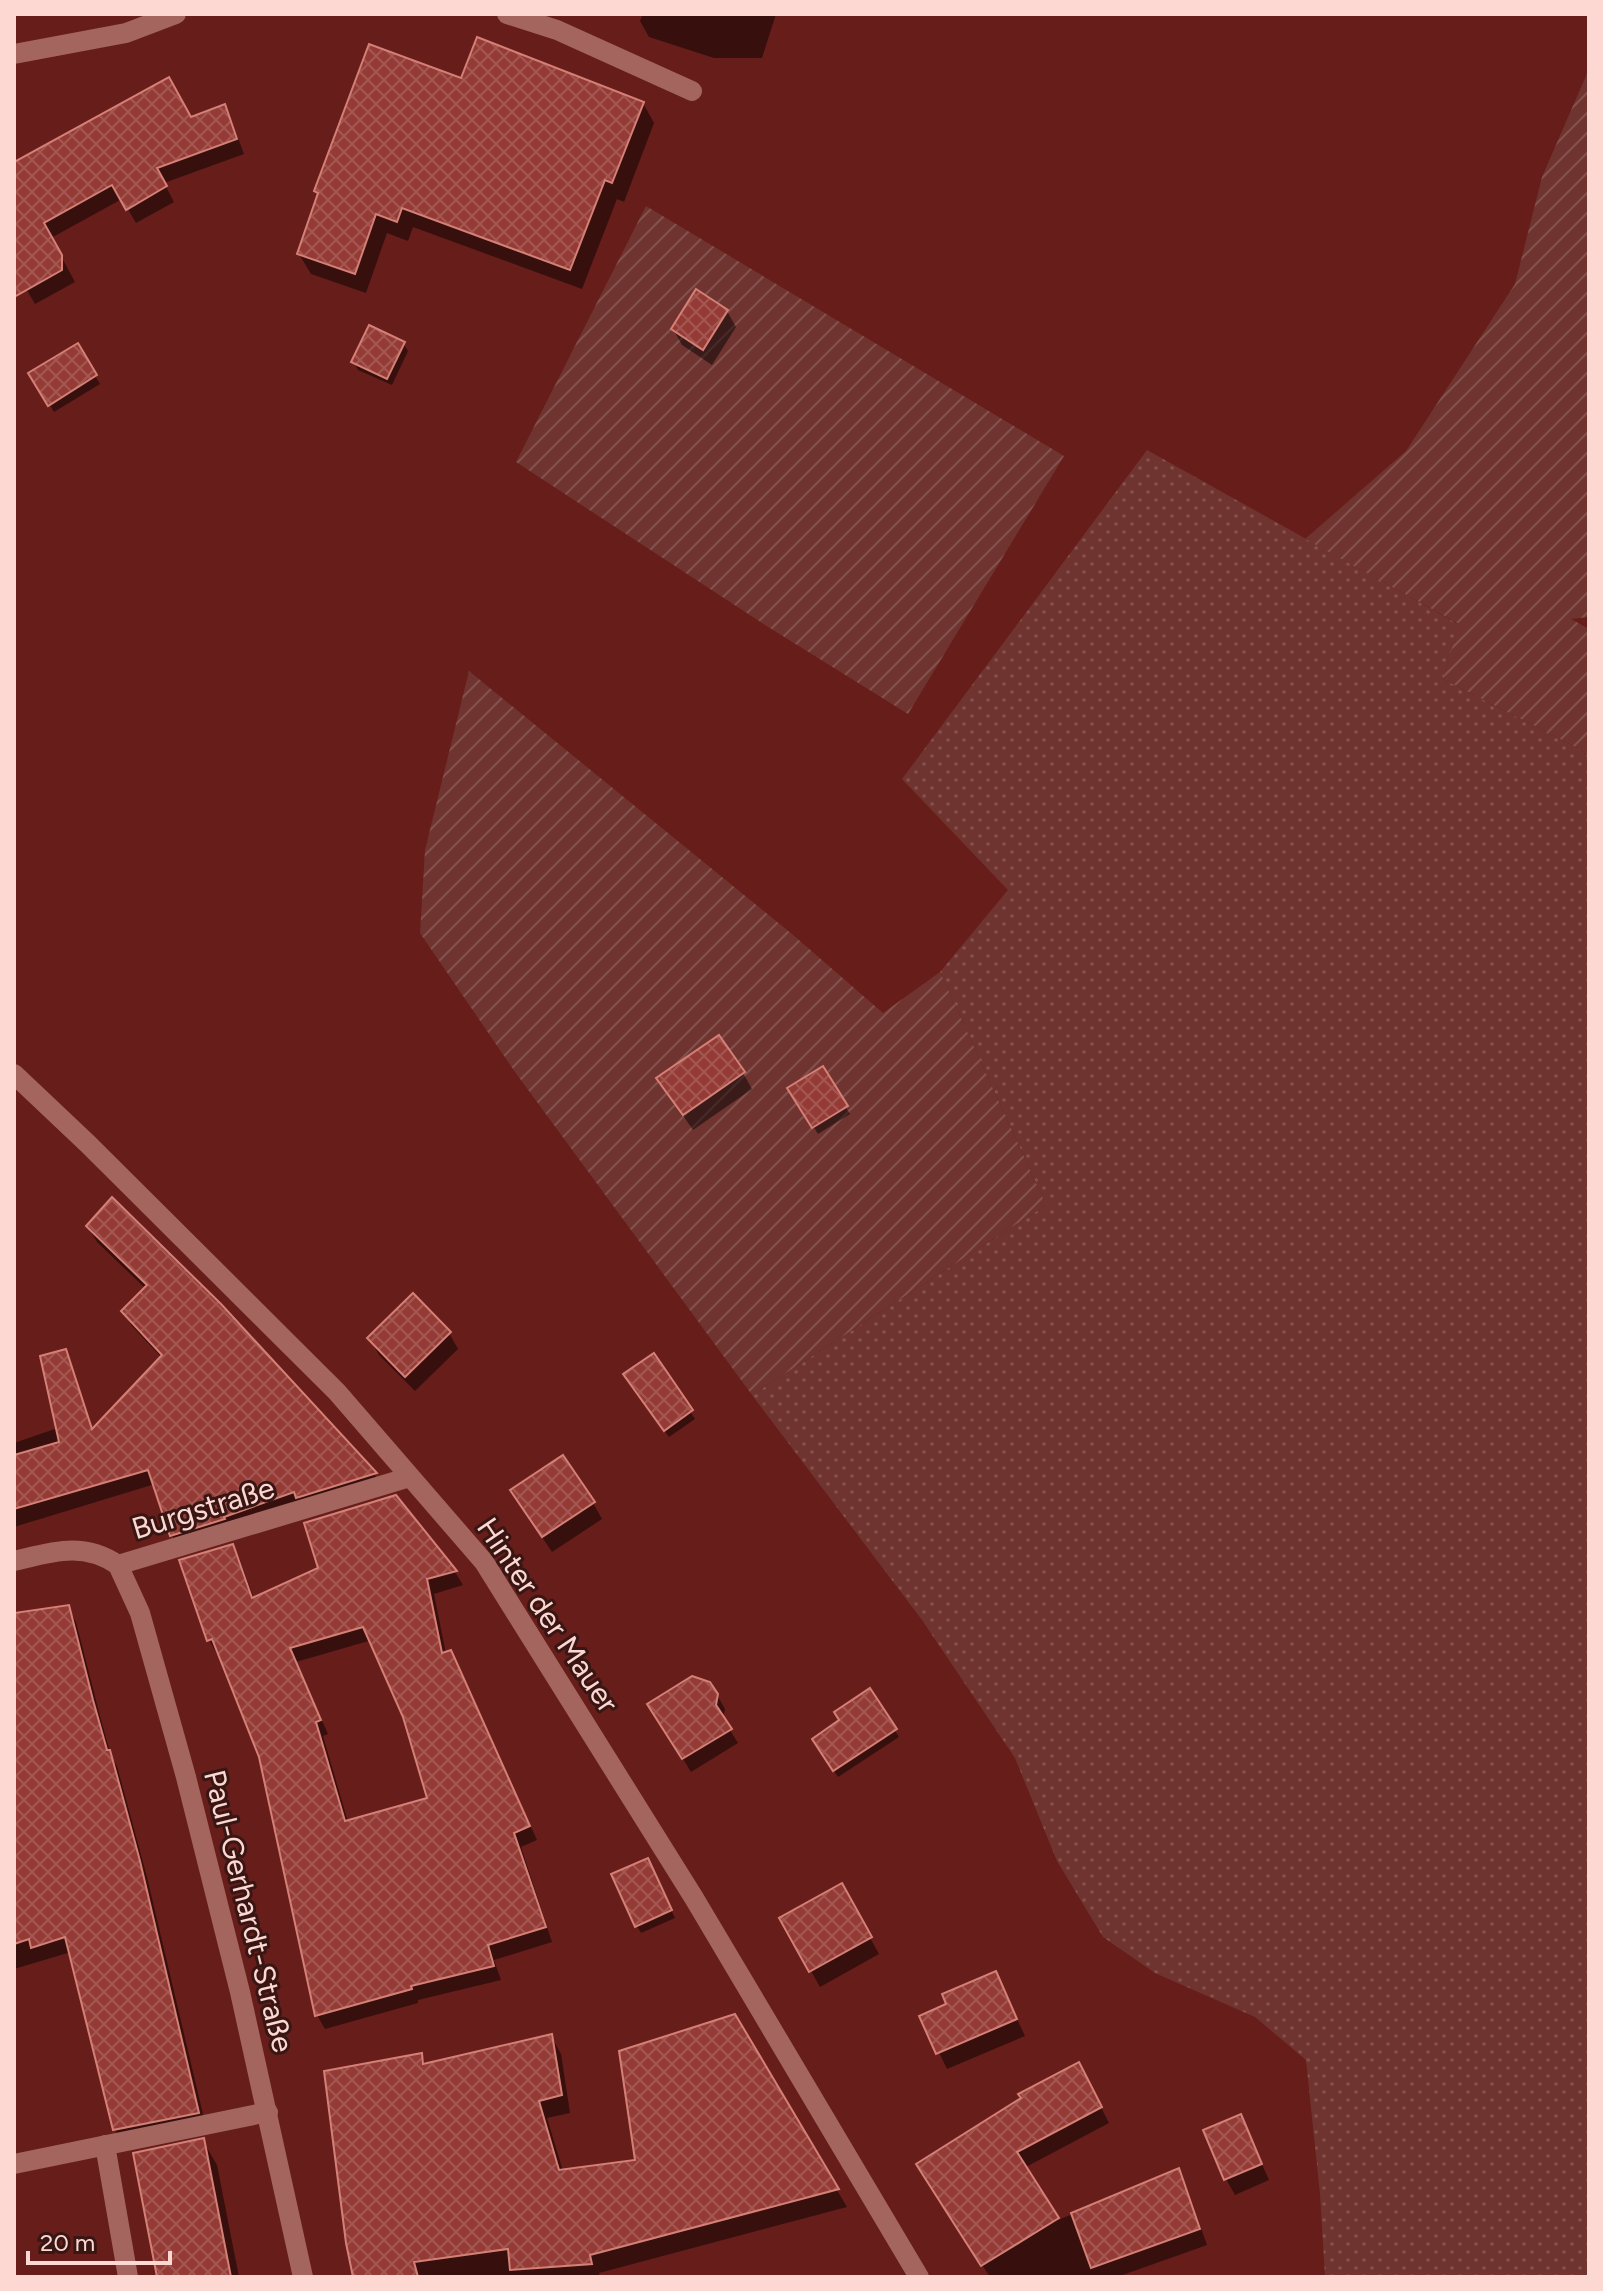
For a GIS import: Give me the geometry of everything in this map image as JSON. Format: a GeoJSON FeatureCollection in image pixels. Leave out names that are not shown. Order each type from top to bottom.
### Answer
{"type":"FeatureCollection","features":[{"type":"Feature","properties":{"kind":"street"},"geometry":{"type":"LineString","coordinates":[[14,54],[126,33],[176,14]]}},
{"type":"Feature","properties":{"kind":"street"},"geometry":{"type":"LineString","coordinates":[[507,14],[557,30],[692,91]]}},
{"type":"Feature","properties":{"kind":"street","name":"Hinter der Mauer"},"geometry":{"type":"LineString","coordinates":[[14,1074],[337,1392],[484,1562],[694,1898],[919,2277]]}},
{"type":"Feature","properties":{"kind":"street","name":"Burgstraße"},"geometry":{"type":"LineString","coordinates":[[14,1561],[55,1551],[89,1550],[118,1565],[410,1477]]}},
{"type":"Feature","properties":{"kind":"street","name":"Paul-Gerhardt-Straße"},"geometry":{"type":"LineString","coordinates":[[118,1565],[140,1613],[186,1777],[268,2112],[303,2277]]}},
{"type":"Feature","properties":{"kind":"street"},"geometry":{"type":"LineString","coordinates":[[14,2164],[268,2112]]}},
{"type":"Feature","properties":{"kind":"street"},"geometry":{"type":"LineString","coordinates":[[105,2145],[128,2277]]}},
{"type":"Feature","properties":{"kind":"shaded area"},"geometry":{"type":"Polygon","coordinates":[[[1589,69],[1589,617],[1571,619],[1589,629],[1589,754],[1443,679],[1459,624],[1305,539],[1406,451],[1515,284],[1542,177],[1589,69]]]}},
{"type":"Feature","properties":{"kind":"shaded area"},"geometry":{"type":"Polygon","coordinates":[[[646,206],[1064,456],[908,714],[765,625],[516,462],[646,206]]]}},
{"type":"Feature","properties":{"kind":"shaded area"},"geometry":{"type":"Polygon","coordinates":[[[1147,450],[1460,625],[1443,679],[1589,754],[1589,2277],[1325,2277],[1306,2060],[1255,2017],[1155,1973],[1103,1937],[1057,1861],[1015,1758],[922,1620],[752,1395],[1046,1205],[940,972],[1008,890],[902,779],[1147,450]]]}},
{"type":"Feature","properties":{"kind":"shaded area"},"geometry":{"type":"Polygon","coordinates":[[[469,671],[792,934],[883,1013],[940,972],[1046,1205],[752,1395],[515,1072],[420,933],[425,850],[469,671]]]}},
{"type":"Feature","properties":{"kind":"building"},"geometry":{"type":"Polygon","coordinates":[[[477,37],[644,102],[612,183],[605,180],[570,270],[402,208],[397,222],[376,214],[355,274],[297,254],[318,193],[314,191],[369,44],[461,78],[477,37]]]}},
{"type":"Feature","properties":{"kind":"building"},"geometry":{"type":"Polygon","coordinates":[[[169,77],[191,117],[225,104],[237,139],[157,168],[167,186],[126,210],[112,185],[44,223],[62,255],[62,270],[14,297],[14,162],[169,77]]]}},
{"type":"Feature","properties":{"kind":"building"},"geometry":{"type":"Polygon","coordinates":[[[696,289],[728,310],[703,350],[671,329],[696,289]]]}},
{"type":"Feature","properties":{"kind":"building"},"geometry":{"type":"Polygon","coordinates":[[[369,325],[405,342],[387,379],[351,362],[369,325]]]}},
{"type":"Feature","properties":{"kind":"building"},"geometry":{"type":"Polygon","coordinates":[[[78,343],[97,375],[48,406],[28,373],[78,343]]]}},
{"type":"Feature","properties":{"kind":"building"},"geometry":{"type":"Polygon","coordinates":[[[719,1035],[745,1072],[683,1115],[656,1078],[719,1035]]]}},
{"type":"Feature","properties":{"kind":"building"},"geometry":{"type":"Polygon","coordinates":[[[823,1066],[848,1106],[812,1128],[787,1088],[823,1066]]]}},
{"type":"Feature","properties":{"kind":"building"},"geometry":{"type":"Polygon","coordinates":[[[112,1197],[221,1304],[377,1473],[296,1498],[294,1492],[170,1536],[148,1470],[14,1509],[14,1455],[59,1442],[40,1356],[66,1349],[92,1429],[162,1355],[121,1311],[147,1285],[86,1226],[112,1197]]]}},
{"type":"Feature","properties":{"kind":"building"},"geometry":{"type":"Polygon","coordinates":[[[413,1293],[451,1332],[405,1377],[367,1338],[413,1293]]]}},
{"type":"Feature","properties":{"kind":"building"},"geometry":{"type":"Polygon","coordinates":[[[654,1353],[693,1410],[664,1431],[623,1374],[654,1353]]]}},
{"type":"Feature","properties":{"kind":"building"},"geometry":{"type":"Polygon","coordinates":[[[563,1455],[595,1502],[542,1537],[510,1490],[563,1455]]]}},
{"type":"Feature","properties":{"kind":"building"},"geometry":{"type":"Polygon","coordinates":[[[396,1495],[457,1571],[427,1579],[442,1653],[451,1650],[530,1826],[514,1833],[546,1927],[488,1945],[494,1966],[411,1986],[412,1989],[315,2016],[259,1757],[212,1639],[207,1641],[179,1560],[233,1544],[252,1598],[318,1568],[304,1523],[396,1495]],[[363,1627],[290,1648],[321,1720],[316,1722],[345,1821],[427,1798],[403,1717],[363,1627]]]}},
{"type":"Feature","properties":{"kind":"building"},"geometry":{"type":"Polygon","coordinates":[[[69,1605],[140,1861],[199,2113],[113,2130],[65,1937],[31,1948],[29,1939],[14,1944],[14,1613],[69,1605]]]}},
{"type":"Feature","properties":{"kind":"building"},"geometry":{"type":"Polygon","coordinates":[[[692,1676],[710,1682],[718,1694],[716,1705],[732,1729],[682,1759],[647,1704],[692,1676]]]}},
{"type":"Feature","properties":{"kind":"building"},"geometry":{"type":"Polygon","coordinates":[[[870,1688],[897,1729],[833,1771],[812,1739],[839,1720],[834,1712],[870,1688]]]}},
{"type":"Feature","properties":{"kind":"building"},"geometry":{"type":"Polygon","coordinates":[[[648,1858],[672,1910],[635,1927],[611,1874],[648,1858]]]}},
{"type":"Feature","properties":{"kind":"building"},"geometry":{"type":"Polygon","coordinates":[[[842,1883],[872,1937],[809,1972],[779,1918],[842,1883]]]}},
{"type":"Feature","properties":{"kind":"building"},"geometry":{"type":"Polygon","coordinates":[[[996,1971],[1017,2019],[936,2054],[919,2016],[946,2004],[942,1994],[996,1971]]]}},
{"type":"Feature","properties":{"kind":"building"},"geometry":{"type":"Polygon","coordinates":[[[735,2014],[839,2189],[590,2255],[592,2264],[510,2270],[508,2249],[414,2262],[418,2277],[353,2277],[324,2071],[422,2053],[423,2064],[552,2034],[562,2095],[539,2101],[559,2170],[635,2160],[619,2051],[735,2014]]]}},
{"type":"Feature","properties":{"kind":"building"},"geometry":{"type":"Polygon","coordinates":[[[1079,2062],[1102,2107],[1017,2152],[1059,2218],[981,2266],[916,2164],[1021,2098],[1018,2094],[1079,2062]]]}},
{"type":"Feature","properties":{"kind":"building"},"geometry":{"type":"Polygon","coordinates":[[[1241,2114],[1262,2164],[1224,2180],[1203,2130],[1241,2114]]]}},
{"type":"Feature","properties":{"kind":"building"},"geometry":{"type":"Polygon","coordinates":[[[204,2138],[231,2277],[157,2277],[133,2153],[204,2138]]]}},
{"type":"Feature","properties":{"kind":"building"},"geometry":{"type":"Polygon","coordinates":[[[1179,2168],[1200,2229],[1091,2268],[1071,2213],[1179,2168]]]}}]}
